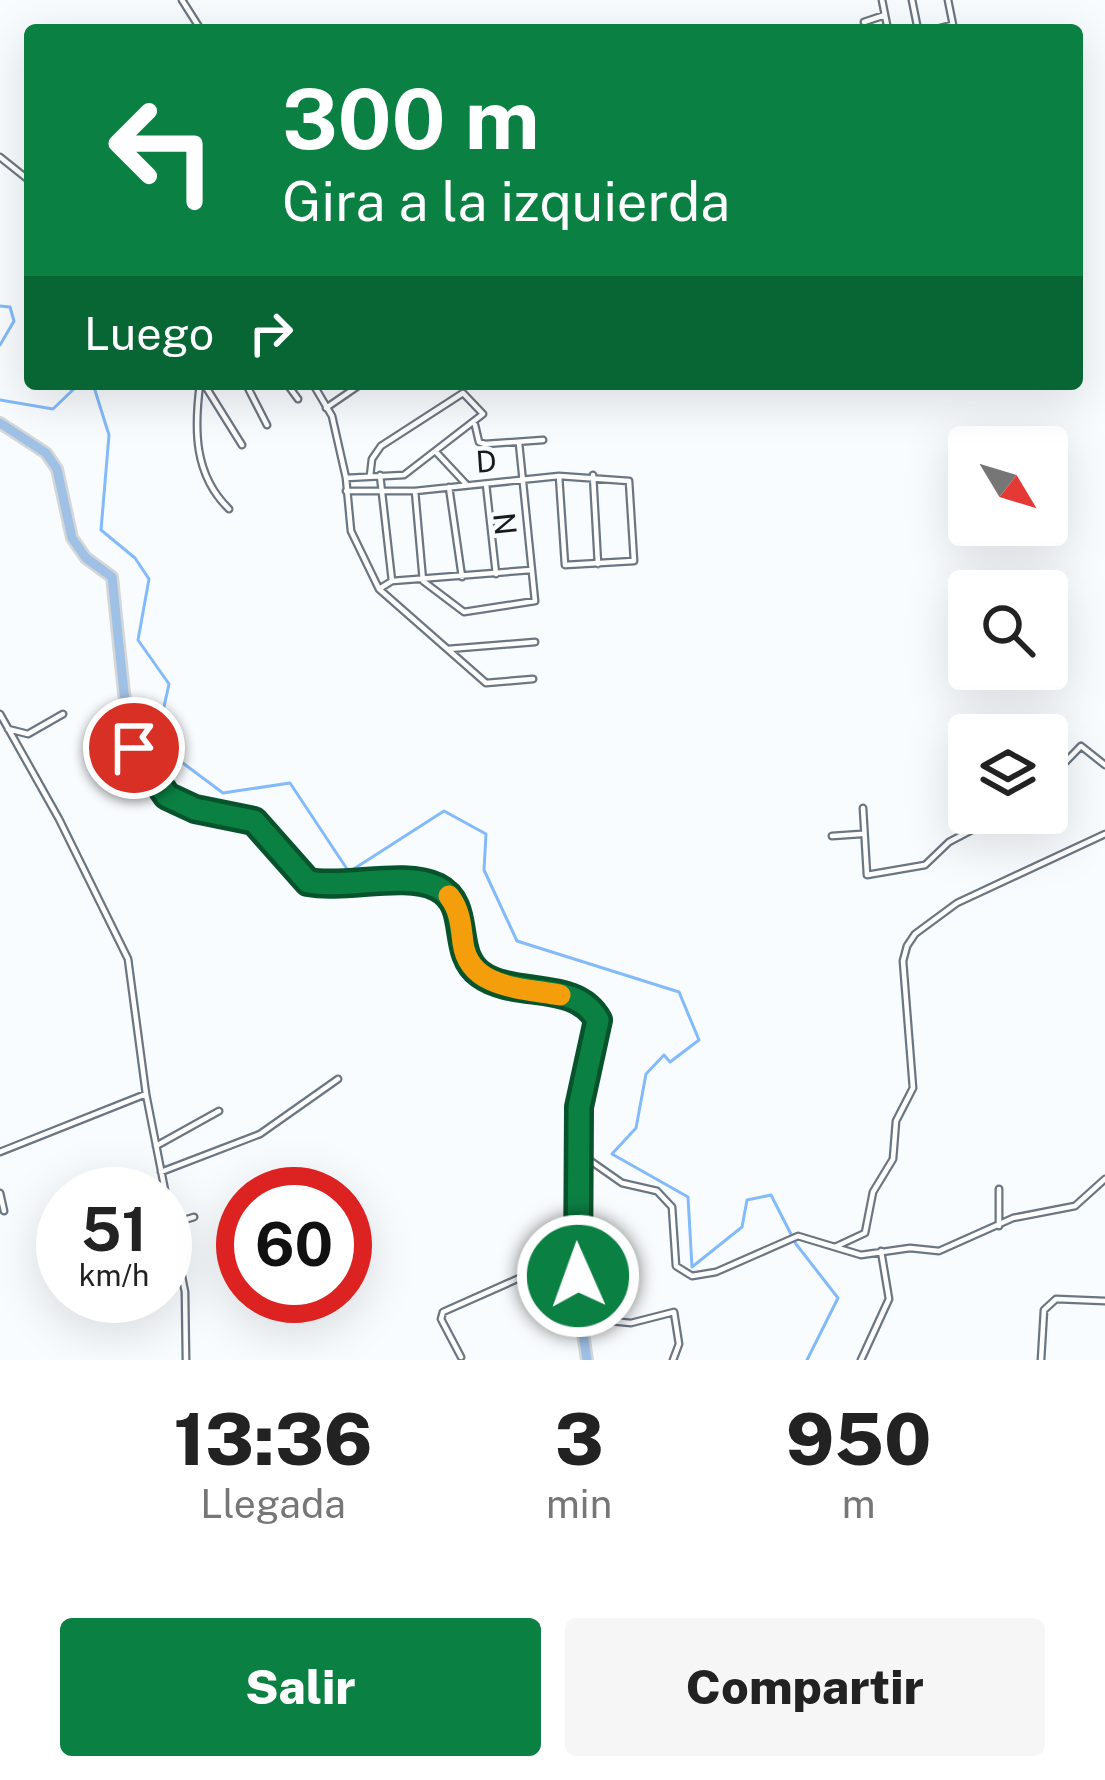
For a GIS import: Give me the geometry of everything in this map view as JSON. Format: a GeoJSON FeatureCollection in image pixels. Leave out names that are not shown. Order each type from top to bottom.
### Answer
{"type":"FeatureCollection","features":[{"type":"Feature","properties":{"kind":"main road"},"geometry":{"type":"LineString","coordinates":[[0,423],[46,453],[57,470],[72,538],[86,558],[112,577],[134,748],[167,796],[195,809],[254,821],[308,882],[355,886],[404,881],[441,888],[454,900],[464,952],[482,976],[499,984],[562,995],[592,1009],[598,1020],[579,1107],[574,1234],[587,1360]]}},
{"type":"Feature","properties":{"kind":"street"},"geometry":{"type":"LineString","coordinates":[[882,0],[887,24]]}},
{"type":"Feature","properties":{"kind":"street"},"geometry":{"type":"LineString","coordinates":[[864,22],[885,15]]}},
{"type":"Feature","properties":{"kind":"street"},"geometry":{"type":"LineString","coordinates":[[0,157],[24,176]]}},
{"type":"Feature","properties":{"kind":"street"},"geometry":{"type":"LineString","coordinates":[[201,390],[194,434],[211,492],[229,509]]}},
{"type":"Feature","properties":{"kind":"street"},"geometry":{"type":"LineString","coordinates":[[206,390],[242,445]]}},
{"type":"Feature","properties":{"kind":"street"},"geometry":{"type":"LineString","coordinates":[[249,390],[267,424]]}},
{"type":"Feature","properties":{"kind":"street"},"geometry":{"type":"LineString","coordinates":[[291,390],[298,399]]}},
{"type":"Feature","properties":{"kind":"street"},"geometry":{"type":"LineString","coordinates":[[316,390],[346,478],[351,531],[379,589],[486,683],[533,680]]}},
{"type":"Feature","properties":{"kind":"street"},"geometry":{"type":"LineString","coordinates":[[326,408],[353,390]]}},
{"type":"Feature","properties":{"kind":"street"},"geometry":{"type":"LineString","coordinates":[[346,478],[404,475],[475,425],[483,413],[463,392],[381,446],[372,459],[370,476]]}},
{"type":"Feature","properties":{"kind":"street"},"geometry":{"type":"LineString","coordinates":[[475,425],[479,442],[543,440]]}},
{"type":"Feature","properties":{"kind":"street","name":"N"},"geometry":{"type":"LineString","coordinates":[[423,581],[464,612],[535,601],[518,443]]}},
{"type":"Feature","properties":{"kind":"street"},"geometry":{"type":"LineString","coordinates":[[436,453],[466,484]]}},
{"type":"Feature","properties":{"kind":"street"},"geometry":{"type":"LineString","coordinates":[[559,476],[565,565],[598,564],[593,475]]}},
{"type":"Feature","properties":{"kind":"street"},"geometry":{"type":"LineString","coordinates":[[380,476],[392,581]]}},
{"type":"Feature","properties":{"kind":"street","name":"D"},"geometry":{"type":"LineString","coordinates":[[346,491],[415,490],[559,476],[629,481],[634,561],[598,564]]}},
{"type":"Feature","properties":{"kind":"street"},"geometry":{"type":"LineString","coordinates":[[486,482],[496,574]]}},
{"type":"Feature","properties":{"kind":"street"},"geometry":{"type":"LineString","coordinates":[[449,486],[462,577]]}},
{"type":"Feature","properties":{"kind":"street"},"geometry":{"type":"LineString","coordinates":[[415,490],[423,581]]}},
{"type":"Feature","properties":{"kind":"street"},"geometry":{"type":"LineString","coordinates":[[379,589],[392,581],[531,570]]}},
{"type":"Feature","properties":{"kind":"street"},"geometry":{"type":"LineString","coordinates":[[448,650],[535,642]]}},
{"type":"Feature","properties":{"kind":"street"},"geometry":{"type":"LineString","coordinates":[[0,714],[123,941],[160,1167]]}},
{"type":"Feature","properties":{"kind":"street"},"geometry":{"type":"LineString","coordinates":[[8,729],[28,734],[63,714]]}},
{"type":"Feature","properties":{"kind":"street"},"geometry":{"type":"LineString","coordinates":[[1068,760],[1082,746],[1092,749],[1105,764]]}},
{"type":"Feature","properties":{"kind":"street"},"geometry":{"type":"LineString","coordinates":[[863,808],[864,873],[925,865],[965,834]]}},
{"type":"Feature","properties":{"kind":"street"},"geometry":{"type":"LineString","coordinates":[[832,836],[861,834]]}},
{"type":"Feature","properties":{"kind":"street"},"geometry":{"type":"LineString","coordinates":[[835,1247],[865,1233],[873,1192],[893,1159],[896,1121],[914,1088],[903,961],[914,934],[957,903],[1105,834]]}},
{"type":"Feature","properties":{"kind":"street"},"geometry":{"type":"LineString","coordinates":[[174,1167],[260,1134],[338,1079]]}},
{"type":"Feature","properties":{"kind":"street"},"geometry":{"type":"LineString","coordinates":[[0,1152],[146,1094]]}},
{"type":"Feature","properties":{"kind":"street"},"geometry":{"type":"LineString","coordinates":[[156,1146],[219,1111]]}},
{"type":"Feature","properties":{"kind":"street"},"geometry":{"type":"LineString","coordinates":[[579,1153],[622,1183],[657,1191],[672,1207],[676,1266],[692,1276],[716,1272],[798,1236],[861,1255],[939,1251],[1013,1218],[1075,1206],[1105,1179]]}},
{"type":"Feature","properties":{"kind":"street"},"geometry":{"type":"LineString","coordinates":[[999,1190],[999,1226]]}},
{"type":"Feature","properties":{"kind":"street"},"geometry":{"type":"LineString","coordinates":[[0,1193],[4,1211]]}},
{"type":"Feature","properties":{"kind":"street"},"geometry":{"type":"LineString","coordinates":[[861,1360],[889,1299],[881,1251]]}},
{"type":"Feature","properties":{"kind":"street"},"geometry":{"type":"LineString","coordinates":[[461,1357],[441,1319],[443,1312],[533,1272],[565,1271],[573,1310],[580,1318],[631,1323],[670,1309],[679,1344],[673,1360]]}},
{"type":"Feature","properties":{"kind":"street"},"geometry":{"type":"LineString","coordinates":[[1041,1360],[1044,1310],[1056,1299],[1105,1301]]}},
{"type":"Feature","properties":{"kind":"street"},"geometry":{"type":"LineString","coordinates":[[185,1323],[186,1360]]}},
{"type":"Feature","properties":{"kind":"waterway"},"geometry":{"type":"LineString","coordinates":[[0,306],[10,307],[14,321],[0,345]]}},
{"type":"Feature","properties":{"kind":"waterway"},"geometry":{"type":"LineString","coordinates":[[0,400],[53,409],[73,390]]}},
{"type":"Feature","properties":{"kind":"waterway"},"geometry":{"type":"LineString","coordinates":[[95,390],[109,435],[101,530],[135,558],[149,579],[138,640],[169,684],[156,743],[223,793],[290,783],[349,872],[444,811],[486,834],[484,870],[517,941],[679,992],[699,1040],[670,1062],[664,1055],[646,1074],[636,1128],[612,1154],[688,1197],[692,1267],[742,1227],[747,1200],[771,1195],[796,1244],[838,1298],[807,1360]]}},
{"type":"Feature","properties":{"kind":"slow traffic"},"geometry":{"type":"LineString","coordinates":[[449,896],[459,912],[464,952],[471,967],[499,984],[560,995]]}},
{"type":"Feature","properties":{"kind":"route"},"geometry":{"type":"LineString","coordinates":[[134,748],[167,796],[195,809],[254,821],[308,882],[355,886],[404,881],[441,888],[454,900],[464,952],[482,976],[499,984],[562,995],[592,1009],[598,1020],[579,1107],[574,1234],[578,1276]]}}]}
